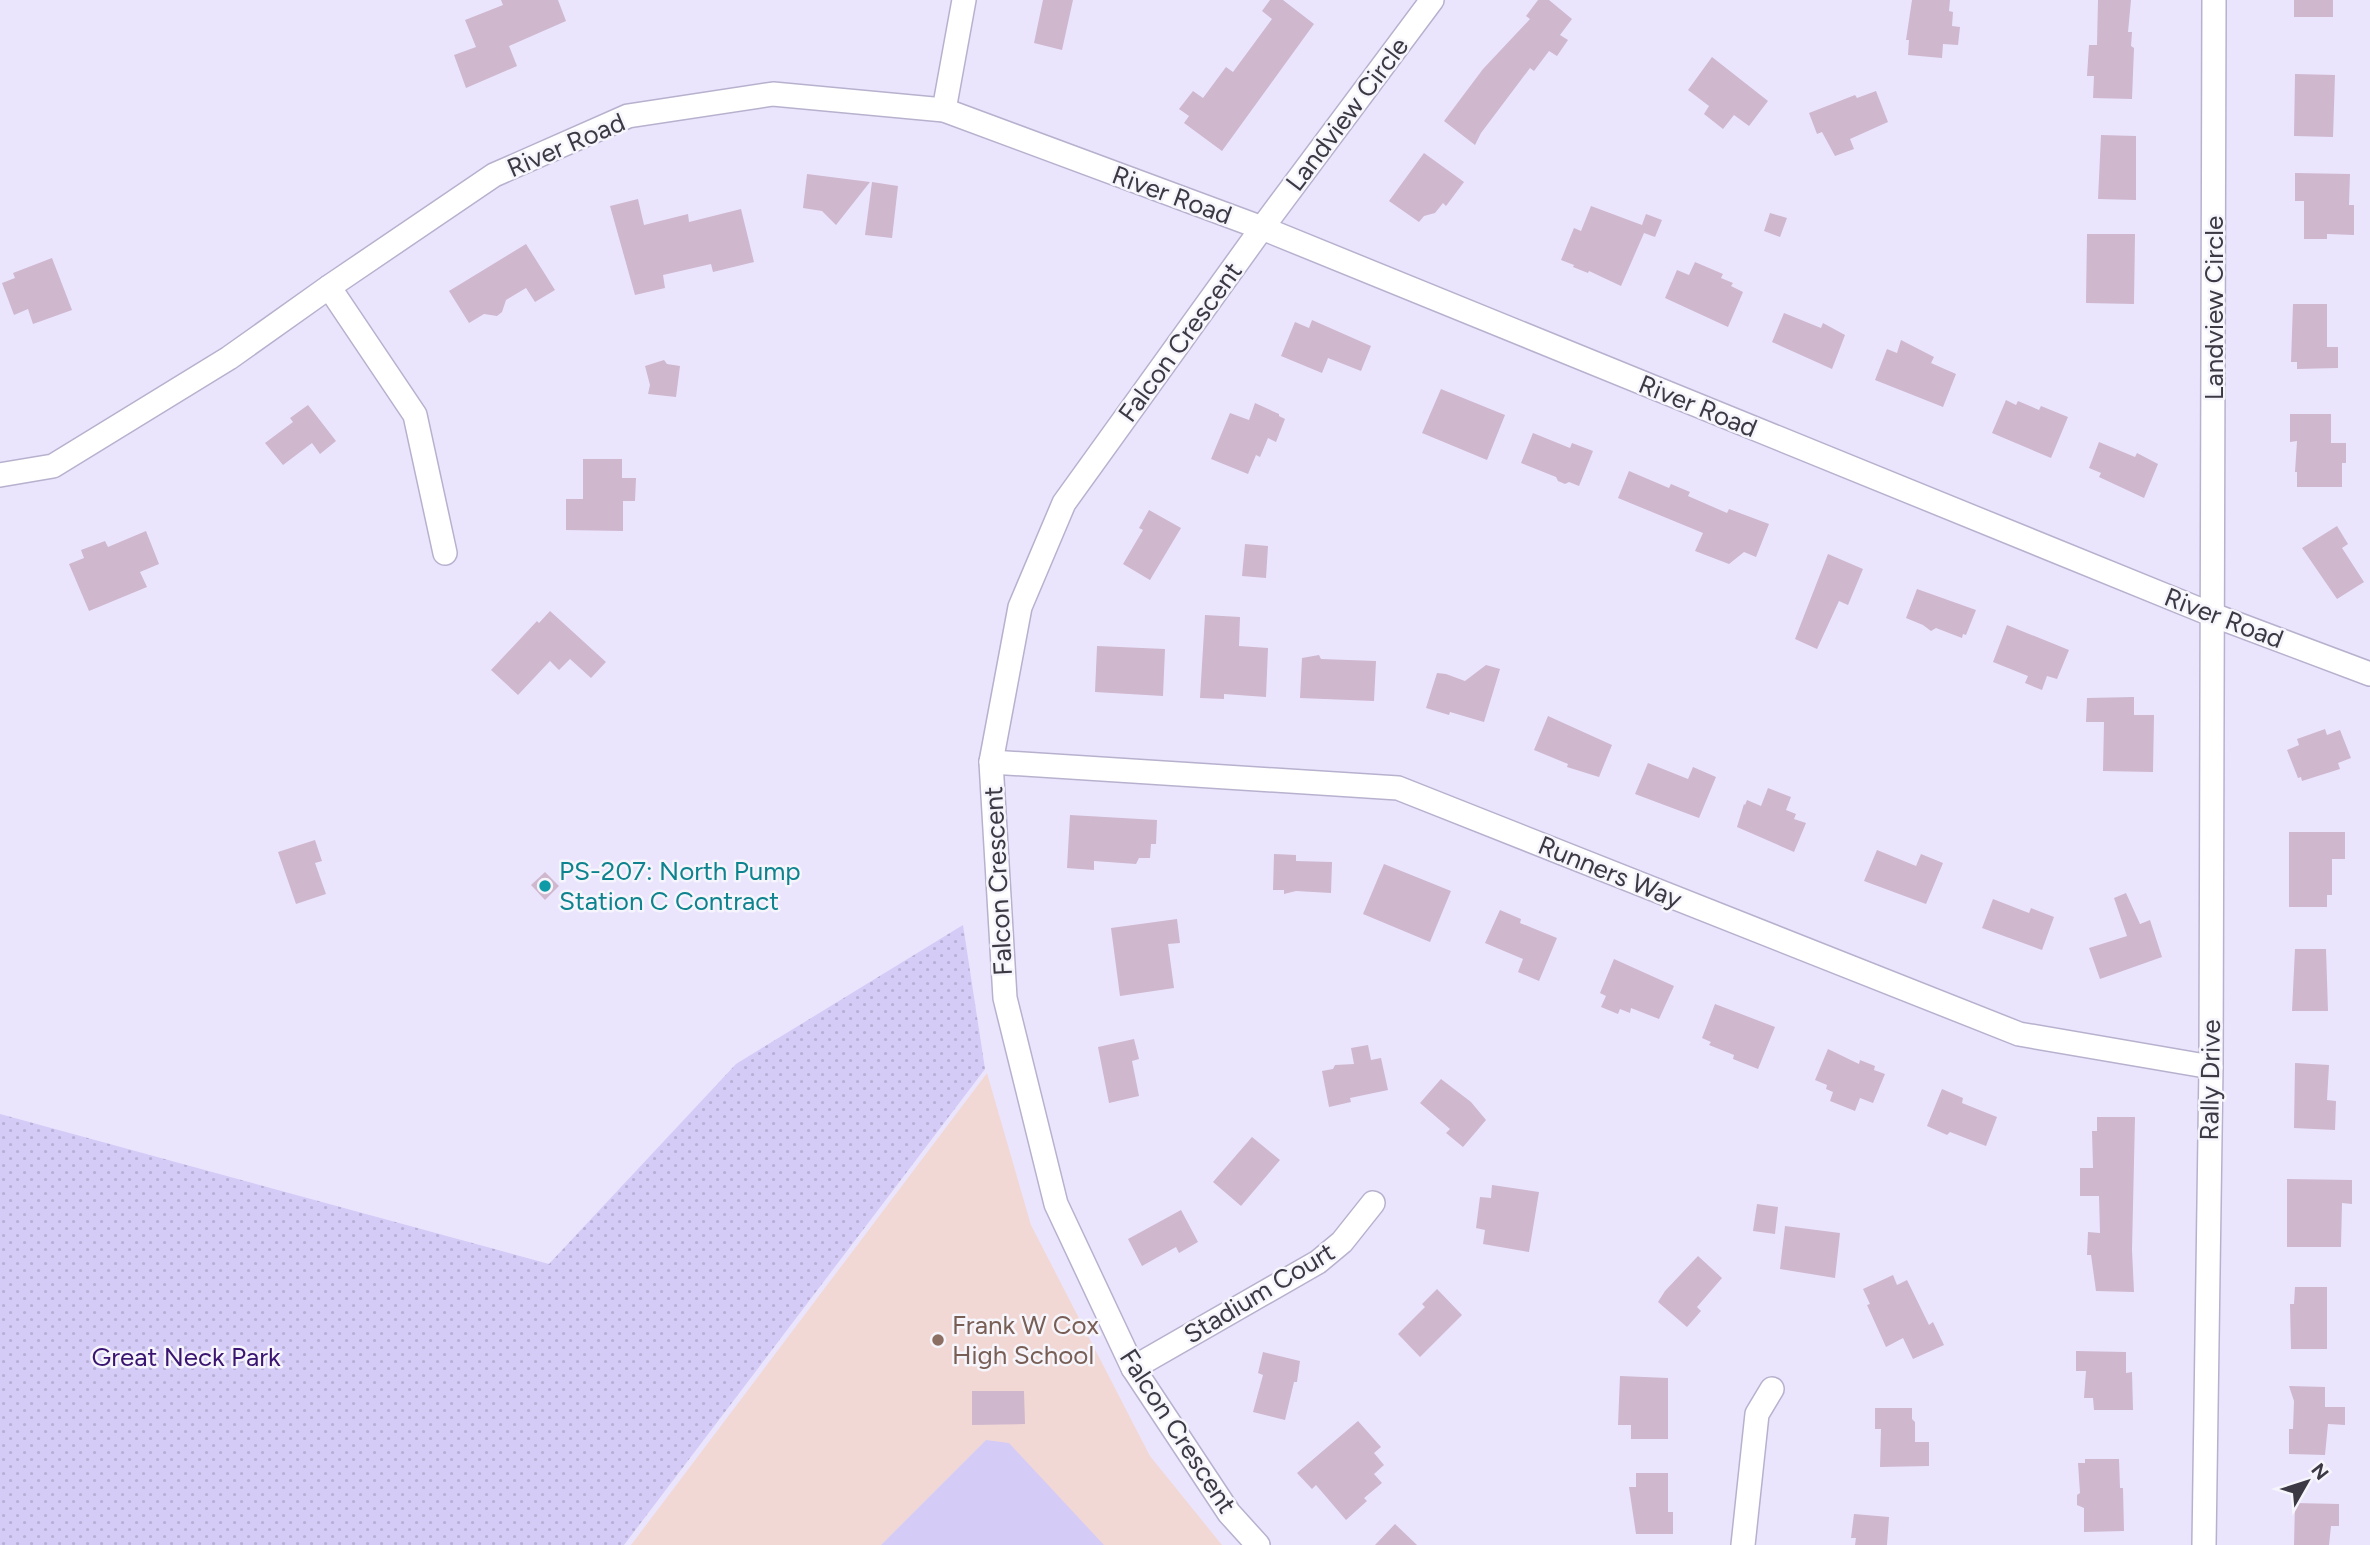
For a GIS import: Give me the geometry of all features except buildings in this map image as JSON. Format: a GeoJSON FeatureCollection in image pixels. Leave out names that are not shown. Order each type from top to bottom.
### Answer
{"type":"FeatureCollection","features":[{"type":"Feature","properties":{"kind":"street"},"geometry":{"type":"LineString","coordinates":[[944,110],[964,0]]}},
{"type":"Feature","properties":{"kind":"street","name":"Landview Circle"},"geometry":{"type":"LineString","coordinates":[[1262,228],[1432,0]]}},
{"type":"Feature","properties":{"kind":"street","name":"Landview Circle"},"geometry":{"type":"LineString","coordinates":[[2213,615],[2214,0]]}},
{"type":"Feature","properties":{"kind":"street","name":"River Road"},"geometry":{"type":"LineString","coordinates":[[0,475],[53,466],[229,358],[494,175],[628,116],[773,94],[944,110],[1262,228],[2213,615],[2370,674]]}},
{"type":"Feature","properties":{"kind":"street","name":"Falcon Crescent"},"geometry":{"type":"LineString","coordinates":[[1258,1545],[1229,1513],[1133,1368],[1056,1204],[1005,998],[991,762],[1020,607],[1064,503],[1262,228]]}},
{"type":"Feature","properties":{"kind":"street"},"geometry":{"type":"LineString","coordinates":[[329,287],[415,415],[445,553]]}},
{"type":"Feature","properties":{"kind":"street","name":"Rally Drive"},"geometry":{"type":"LineString","coordinates":[[2204,1545],[2211,1067],[2213,615]]}},
{"type":"Feature","properties":{"kind":"street","name":"Runners Way"},"geometry":{"type":"LineString","coordinates":[[991,762],[1398,788],[2019,1034],[2211,1067]]}},
{"type":"Feature","properties":{"kind":"street","name":"Stadium Court"},"geometry":{"type":"LineString","coordinates":[[1133,1368],[1318,1262],[1342,1242],[1373,1203]]}},
{"type":"Feature","properties":{"kind":"street"},"geometry":{"type":"LineString","coordinates":[[1743,1545],[1757,1414],[1772,1389]]}},
{"type":"Feature","properties":{"kind":"shaded area","name":"Frank W Cox High School"},"geometry":{"type":"Polygon","coordinates":[[[987,1073],[1031,1225],[1150,1456],[1222,1545],[631,1545],[987,1073]]]}},
{"type":"Feature","properties":{"kind":"green space","name":"Great Neck Park"},"geometry":{"type":"Polygon","coordinates":[[[963,925],[985,1069],[624,1545],[0,1545],[0,1114],[549,1264],[736,1064],[963,925]]]}},
{"type":"Feature","properties":{"kind":"green space"},"geometry":{"type":"Polygon","coordinates":[[[986,1440],[1009,1443],[1104,1545],[881,1545],[986,1440]]]}},
{"type":"Feature","properties":{"kind":"place","name":"PS-207: North Pump Station C Contract"},"geometry":{"type":"Point","coordinates":[545,886]}},
{"type":"Feature","properties":{"kind":"place","name":"Frank W Cox High School"},"geometry":{"type":"Point","coordinates":[938,1340]}}]}
